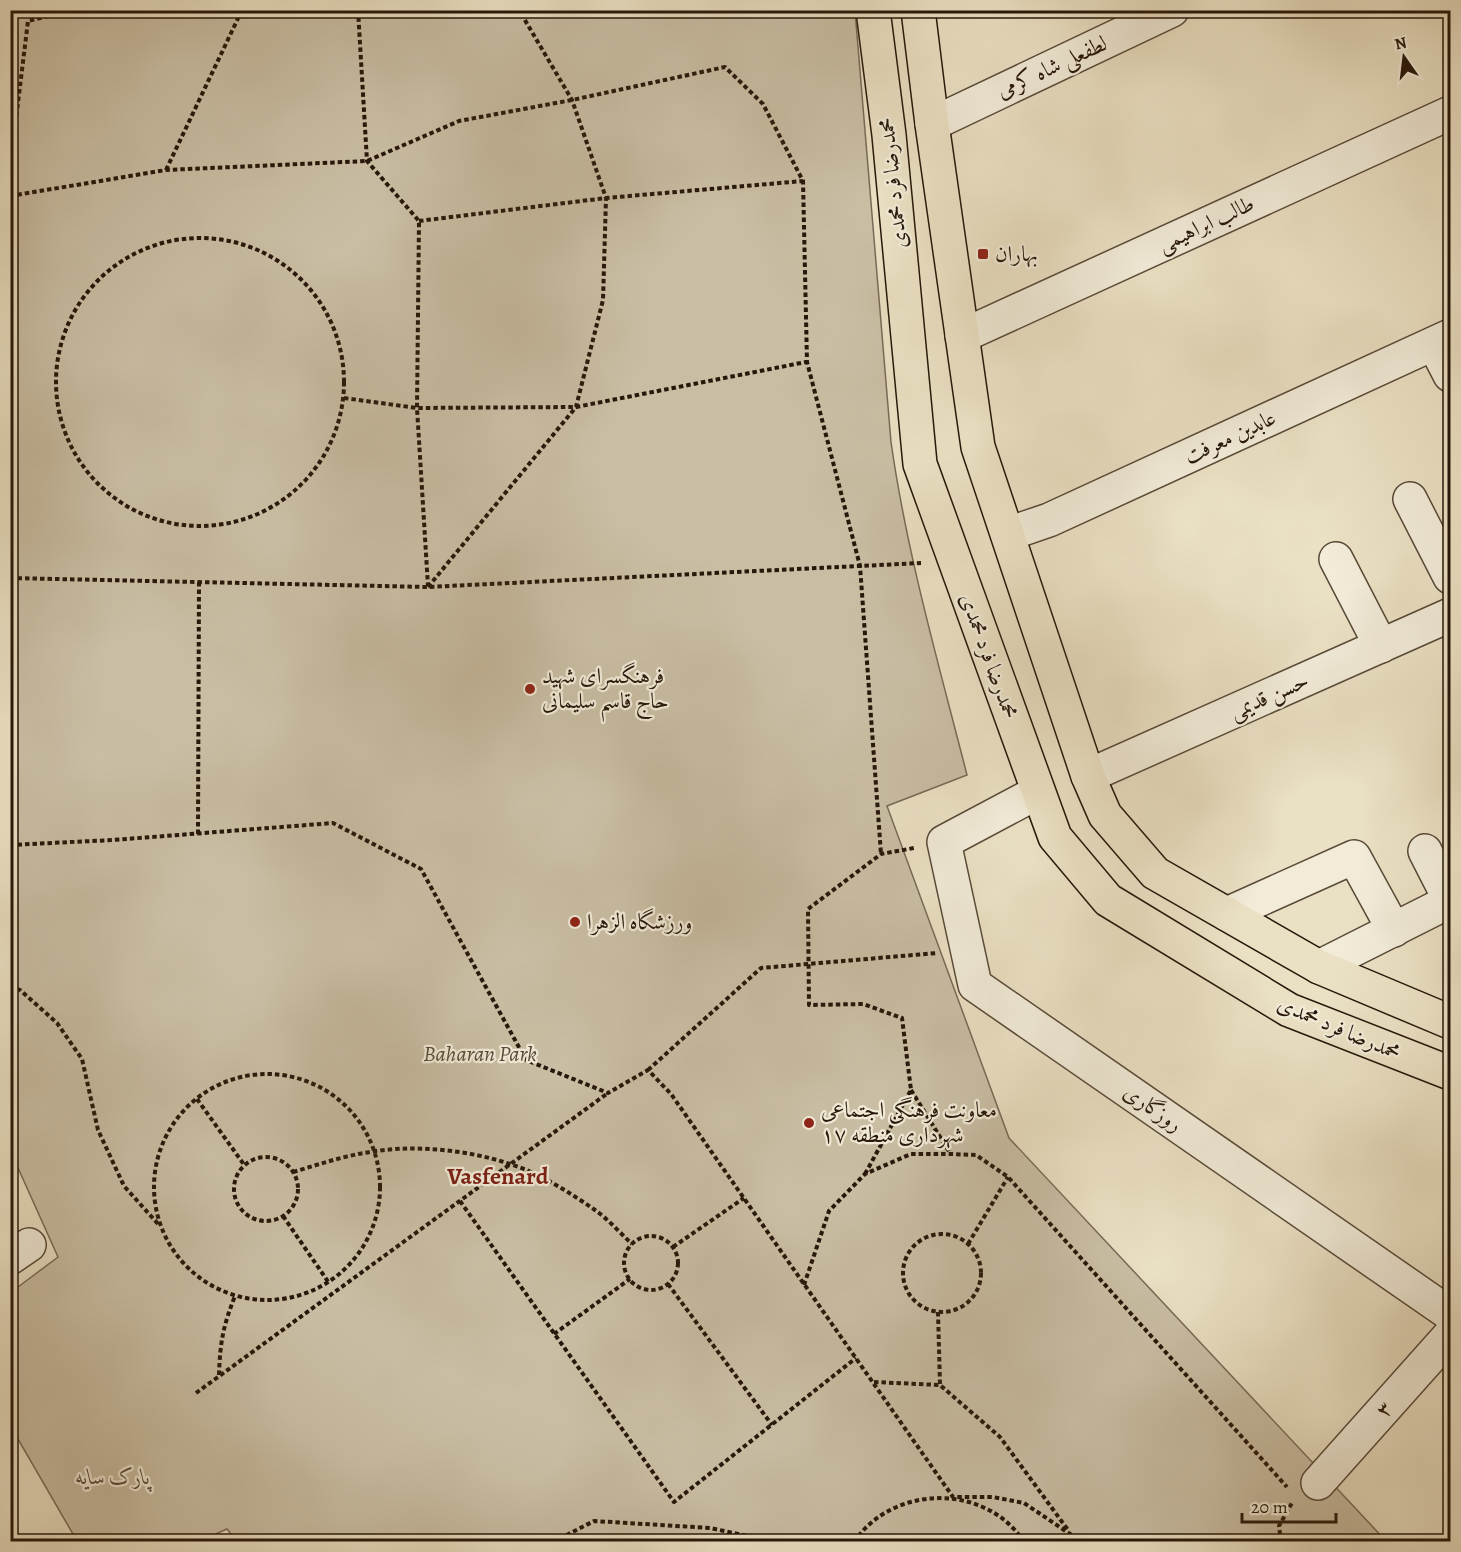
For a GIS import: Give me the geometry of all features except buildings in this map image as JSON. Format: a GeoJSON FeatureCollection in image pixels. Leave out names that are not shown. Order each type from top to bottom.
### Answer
{"type":"FeatureCollection","features":[{"type":"Feature","properties":{"kind":"main road","name":"محمدرضا فرد محمدی"},"geometry":{"type":"LineString","coordinates":[[873,10],[889,135],[920,464],[1055,837],[1108,900],[1289,1010],[1450,1073]]}},
{"type":"Feature","properties":{"kind":"main road","name":"محمدرضا فرد محمدی"},"geometry":{"type":"LineString","coordinates":[[918,10],[978,447],[1088,776],[1105,815],[1155,873],[1319,967],[1450,1022]]}},
{"type":"Feature","properties":{"kind":"street","name":"لطفعلی شاه کرمی"},"geometry":{"type":"LineString","coordinates":[[932,124],[1172,10]]}},
{"type":"Feature","properties":{"kind":"street","name":"طالب ابراهیمی"},"geometry":{"type":"LineString","coordinates":[[962,336],[1450,113]]}},
{"type":"Feature","properties":{"kind":"street","name":"عابدین معرفت"},"geometry":{"type":"LineString","coordinates":[[1008,534],[1049,520],[1442,340]]}},
{"type":"Feature","properties":{"kind":"street"},"geometry":{"type":"LineString","coordinates":[[1442,340],[1450,375]]}},
{"type":"Feature","properties":{"kind":"street"},"geometry":{"type":"LineString","coordinates":[[1410,499],[1450,577]]}},
{"type":"Feature","properties":{"kind":"street"},"geometry":{"type":"LineString","coordinates":[[1336,558],[1381,646]]}},
{"type":"Feature","properties":{"kind":"street","name":"حسن قدیمی"},"geometry":{"type":"LineString","coordinates":[[1088,776],[1450,615]]}},
{"type":"Feature","properties":{"kind":"street"},"geometry":{"type":"LineString","coordinates":[[944,842],[1038,792]]}},
{"type":"Feature","properties":{"kind":"street","name":"روزگاری"},"geometry":{"type":"LineString","coordinates":[[944,842],[975,985],[1450,1314]]}},
{"type":"Feature","properties":{"kind":"street"},"geometry":{"type":"LineString","coordinates":[[1319,967],[1450,901],[1425,851]]}},
{"type":"Feature","properties":{"kind":"street"},"geometry":{"type":"LineString","coordinates":[[1227,914],[1354,857],[1394,930]]}},
{"type":"Feature","properties":{"kind":"street","name":"۳"},"geometry":{"type":"LineString","coordinates":[[1306,1490],[1450,1335]]}},
{"type":"Feature","properties":{"kind":"path"},"geometry":{"type":"LineString","coordinates":[[10,168],[28,21],[74,10]]}},
{"type":"Feature","properties":{"kind":"path"},"geometry":{"type":"LineString","coordinates":[[166,170],[242,10]]}},
{"type":"Feature","properties":{"kind":"path"},"geometry":{"type":"LineString","coordinates":[[358,10],[367,161],[419,221],[417,408],[428,587]]}},
{"type":"Feature","properties":{"kind":"path"},"geometry":{"type":"LineString","coordinates":[[428,587],[576,408],[603,300],[606,198],[572,100],[519,10]]}},
{"type":"Feature","properties":{"kind":"path"},"geometry":{"type":"LineString","coordinates":[[10,196],[166,170],[367,161],[459,121],[572,100],[725,67],[763,104],[803,182],[807,362],[860,566],[881,854]]}},
{"type":"Feature","properties":{"kind":"path"},"geometry":{"type":"LineString","coordinates":[[419,221],[606,198],[803,182]]}},
{"type":"Feature","properties":{"kind":"path"},"geometry":{"type":"LineString","coordinates":[[195,237],[244,244],[288,266],[322,302],[342,349],[344,398],[332,443],[306,481],[269,509],[225,524],[179,525],[134,511],[97,484],[70,446],[56,402],[57,356],[73,313],[104,273],[146,247],[195,237]]}},
{"type":"Feature","properties":{"kind":"path"},"geometry":{"type":"LineString","coordinates":[[344,398],[417,408],[576,408],[807,362]]}},
{"type":"Feature","properties":{"kind":"path"},"geometry":{"type":"LineString","coordinates":[[10,578],[428,587],[955,561]]}},
{"type":"Feature","properties":{"kind":"path"},"geometry":{"type":"LineString","coordinates":[[198,834],[200,582]]}},
{"type":"Feature","properties":{"kind":"path"},"geometry":{"type":"LineString","coordinates":[[10,844],[113,840],[333,823],[421,869],[526,1060],[608,1093]]}},
{"type":"Feature","properties":{"kind":"path"},"geometry":{"type":"LineString","coordinates":[[944,842],[881,854],[808,909],[809,1005],[863,1004],[902,1018],[912,1090],[951,1154]]}},
{"type":"Feature","properties":{"kind":"path"},"geometry":{"type":"LineString","coordinates":[[196,1393],[608,1093],[648,1070],[761,968],[968,950]]}},
{"type":"Feature","properties":{"kind":"path"},"geometry":{"type":"LineString","coordinates":[[10,986],[20,990],[57,1023],[82,1059],[98,1130],[124,1186],[161,1228]]}},
{"type":"Feature","properties":{"kind":"path"},"geometry":{"type":"LineString","coordinates":[[648,1070],[671,1094],[953,1497],[988,1508],[1016,1530],[1024,1542]]}},
{"type":"Feature","properties":{"kind":"path"},"geometry":{"type":"LineString","coordinates":[[273,1074],[307,1080],[336,1097],[360,1121],[376,1152],[382,1188],[375,1225],[357,1258],[329,1283],[295,1298],[258,1301],[235,1296],[221,1292],[189,1272],[166,1242],[154,1207],[153,1173],[163,1140],[181,1112],[197,1099],[208,1090],[239,1077],[273,1074]]}},
{"type":"Feature","properties":{"kind":"path"},"geometry":{"type":"LineString","coordinates":[[804,1286],[829,1211],[865,1174],[912,1090]]}},
{"type":"Feature","properties":{"kind":"path"},"geometry":{"type":"LineString","coordinates":[[197,1099],[245,1166]]}},
{"type":"Feature","properties":{"kind":"path"},"geometry":{"type":"LineString","coordinates":[[293,1172],[332,1160],[376,1152],[417,1148],[468,1154],[510,1164],[553,1184],[596,1210],[632,1244]]}},
{"type":"Feature","properties":{"kind":"path"},"geometry":{"type":"LineString","coordinates":[[865,1174],[911,1154],[951,1154],[976,1155],[1008,1177],[1306,1490],[1279,1526],[1281,1542]]}},
{"type":"Feature","properties":{"kind":"path"},"geometry":{"type":"LineString","coordinates":[[268,1157],[278,1159],[293,1172],[298,1191],[290,1210],[283,1216],[272,1220],[261,1220],[250,1217],[242,1210],[236,1200],[234,1190],[236,1179],[245,1166],[258,1158],[268,1157]]}},
{"type":"Feature","properties":{"kind":"path"},"geometry":{"type":"LineString","coordinates":[[968,1244],[1008,1177]]}},
{"type":"Feature","properties":{"kind":"path"},"geometry":{"type":"LineString","coordinates":[[673,1247],[744,1198]]}},
{"type":"Feature","properties":{"kind":"path"},"geometry":{"type":"LineString","coordinates":[[460,1201],[674,1502],[856,1358]]}},
{"type":"Feature","properties":{"kind":"path"},"geometry":{"type":"LineString","coordinates":[[283,1216],[329,1283]]}},
{"type":"Feature","properties":{"kind":"path"},"geometry":{"type":"LineString","coordinates":[[944,1234],[957,1237],[968,1244],[976,1253],[981,1264],[982,1277],[979,1289],[972,1299],[951,1312],[925,1309],[914,1301],[903,1277],[904,1264],[909,1252],[919,1242],[930,1236],[944,1234]]}},
{"type":"Feature","properties":{"kind":"path"},"geometry":{"type":"LineString","coordinates":[[649,1236],[666,1240],[673,1247],[678,1262],[674,1278],[668,1284],[660,1288],[643,1289],[630,1279],[624,1265],[625,1257],[632,1244],[649,1236]]}},
{"type":"Feature","properties":{"kind":"path"},"geometry":{"type":"LineString","coordinates":[[554,1334],[630,1279]]}},
{"type":"Feature","properties":{"kind":"path"},"geometry":{"type":"LineString","coordinates":[[668,1284],[772,1425]]}},
{"type":"Feature","properties":{"kind":"path"},"geometry":{"type":"LineString","coordinates":[[219,1376],[220,1343],[224,1322],[235,1296]]}},
{"type":"Feature","properties":{"kind":"path"},"geometry":{"type":"LineString","coordinates":[[938,1312],[940,1385]]}},
{"type":"Feature","properties":{"kind":"path"},"geometry":{"type":"LineString","coordinates":[[874,1382],[940,1385],[1000,1437],[1071,1534],[1074,1542]]}},
{"type":"Feature","properties":{"kind":"path"},"geometry":{"type":"LineString","coordinates":[[854,1542],[862,1530],[888,1510],[920,1498],[953,1497],[993,1497],[1024,1503],[1082,1542]]}},
{"type":"Feature","properties":{"kind":"path"},"geometry":{"type":"LineString","coordinates":[[553,1542],[594,1521],[710,1528],[776,1541]]}},
{"type":"Feature","properties":{"kind":"green space","name":"Baharan Park"},"geometry":{"type":"Polygon","coordinates":[[[11,11],[855,11],[891,442],[915,568],[967,775],[887,806],[1009,1138],[1386,1541],[237,1542],[227,1529],[200,1541],[77,1541],[11,1427],[10,1293],[58,1257],[10,1150],[11,11]]]}},
{"type":"Feature","properties":{"kind":"place","name":"بهاران"},"geometry":{"type":"Point","coordinates":[983,254]}},
{"type":"Feature","properties":{"kind":"place","name":"فرهنگسرای شهید حاج قاسم سلیمانی"},"geometry":{"type":"Point","coordinates":[530,689]}},
{"type":"Feature","properties":{"kind":"place","name":"ورزشگاه الزهرا"},"geometry":{"type":"Point","coordinates":[575,922]}},
{"type":"Feature","properties":{"kind":"place","name":"معاونت فرهنگی اجتماعی شهرداری منطقه ۱۷"},"geometry":{"type":"Point","coordinates":[809,1123]}},
{"type":"Feature","properties":{"kind":"district","name":"Vasfenard"},"geometry":{"type":"Point","coordinates":[498,1176]}},
{"type":"Feature","properties":{"kind":"park label","name":"پارک سایه"},"geometry":{"type":"Point","coordinates":[113,1477]}}]}
